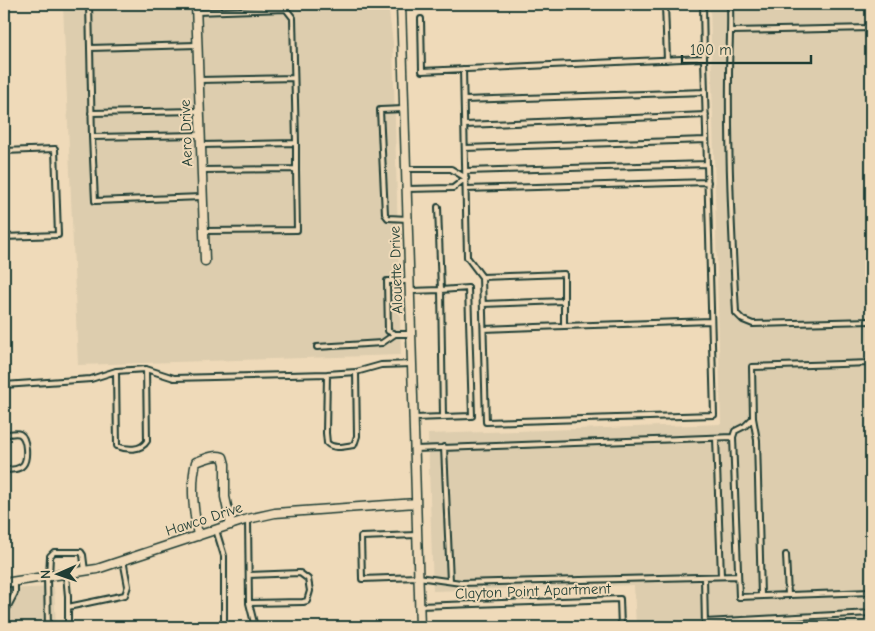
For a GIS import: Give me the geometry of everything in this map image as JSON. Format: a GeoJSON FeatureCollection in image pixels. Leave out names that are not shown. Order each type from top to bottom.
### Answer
{"type":"FeatureCollection","features":[{"type":"Feature","properties":{"kind":"street","name":"Alouette Drive"},"geometry":{"type":"LineString","coordinates":[[402,4],[420,627]]}},
{"type":"Feature","properties":{"kind":"street","name":"Aero Drive"},"geometry":{"type":"LineString","coordinates":[[196,8],[205,261]]}},
{"type":"Feature","properties":{"kind":"street"},"geometry":{"type":"LineString","coordinates":[[198,536],[194,513],[193,474],[196,462],[208,457],[223,457],[225,464],[225,497],[231,525]]}},
{"type":"Feature","properties":{"kind":"street","name":"Hawco Drive"},"geometry":{"type":"LineString","coordinates":[[4,583],[97,569],[248,519],[296,510],[416,503]]}},
{"type":"Feature","properties":{"kind":"lane"},"geometry":{"type":"LineString","coordinates":[[90,4],[95,201],[202,197]]}},
{"type":"Feature","properties":{"kind":"lane"},"geometry":{"type":"LineString","coordinates":[[463,69],[467,257],[482,277],[486,422],[714,415],[703,4],[665,5],[667,60]]}},
{"type":"Feature","properties":{"kind":"lane"},"geometry":{"type":"LineString","coordinates":[[730,4],[729,86],[736,313],[743,320],[753,324],[871,321]]}},
{"type":"Feature","properties":{"kind":"lane"},"geometry":{"type":"LineString","coordinates":[[196,8],[286,9],[293,18],[297,230],[204,231]]}},
{"type":"Feature","properties":{"kind":"lane"},"geometry":{"type":"LineString","coordinates":[[421,19],[422,71],[704,58]]}},
{"type":"Feature","properties":{"kind":"lane"},"geometry":{"type":"LineString","coordinates":[[731,30],[871,28]]}},
{"type":"Feature","properties":{"kind":"lane"},"geometry":{"type":"LineString","coordinates":[[90,48],[197,45]]}},
{"type":"Feature","properties":{"kind":"lane"},"geometry":{"type":"LineString","coordinates":[[198,80],[294,78]]}},
{"type":"Feature","properties":{"kind":"lane"},"geometry":{"type":"LineString","coordinates":[[464,100],[705,92]]}},
{"type":"Feature","properties":{"kind":"lane"},"geometry":{"type":"LineString","coordinates":[[404,109],[380,110],[385,214],[388,218],[408,218]]}},
{"type":"Feature","properties":{"kind":"lane"},"geometry":{"type":"LineString","coordinates":[[92,113],[199,111]]}},
{"type":"Feature","properties":{"kind":"lane"},"geometry":{"type":"LineString","coordinates":[[464,125],[706,115]]}},
{"type":"Feature","properties":{"kind":"lane"},"geometry":{"type":"LineString","coordinates":[[92,136],[200,135]]}},
{"type":"Feature","properties":{"kind":"lane"},"geometry":{"type":"LineString","coordinates":[[465,148],[706,140]]}},
{"type":"Feature","properties":{"kind":"lane"},"geometry":{"type":"LineString","coordinates":[[201,145],[296,143]]}},
{"type":"Feature","properties":{"kind":"lane"},"geometry":{"type":"LineString","coordinates":[[4,150],[55,149],[58,235],[4,237]]}},
{"type":"Feature","properties":{"kind":"lane"},"geometry":{"type":"LineString","coordinates":[[466,171],[707,164]]}},
{"type":"Feature","properties":{"kind":"lane"},"geometry":{"type":"LineString","coordinates":[[202,170],[296,169]]}},
{"type":"Feature","properties":{"kind":"lane"},"geometry":{"type":"LineString","coordinates":[[406,169],[451,169],[466,178]]}},
{"type":"Feature","properties":{"kind":"lane"},"geometry":{"type":"LineString","coordinates":[[407,189],[453,188],[466,178]]}},
{"type":"Feature","properties":{"kind":"lane"},"geometry":{"type":"LineString","coordinates":[[466,190],[708,182]]}},
{"type":"Feature","properties":{"kind":"lane"},"geometry":{"type":"LineString","coordinates":[[438,207],[443,417]]}},
{"type":"Feature","properties":{"kind":"lane"},"geometry":{"type":"LineString","coordinates":[[482,277],[564,274],[564,326]]}},
{"type":"Feature","properties":{"kind":"lane"},"geometry":{"type":"LineString","coordinates":[[410,281],[387,281],[388,331],[395,334],[411,334]]}},
{"type":"Feature","properties":{"kind":"lane"},"geometry":{"type":"LineString","coordinates":[[410,291],[468,288],[472,416],[414,418]]}},
{"type":"Feature","properties":{"kind":"lane"},"geometry":{"type":"LineString","coordinates":[[483,304],[564,301]]}},
{"type":"Feature","properties":{"kind":"lane"},"geometry":{"type":"LineString","coordinates":[[484,329],[711,321]]}},
{"type":"Feature","properties":{"kind":"lane"},"geometry":{"type":"LineString","coordinates":[[317,347],[382,343],[395,334]]}},
{"type":"Feature","properties":{"kind":"lane"},"geometry":{"type":"LineString","coordinates":[[761,596],[757,440],[753,418],[752,367],[871,362]]}},
{"type":"Feature","properties":{"kind":"lane"},"geometry":{"type":"LineString","coordinates":[[4,385],[91,379],[116,371],[146,369],[174,378],[327,374],[356,372],[381,365],[412,364]]}},
{"type":"Feature","properties":{"kind":"lane"},"geometry":{"type":"LineString","coordinates":[[116,371],[117,446],[121,448],[140,448],[147,441],[146,369]]}},
{"type":"Feature","properties":{"kind":"lane"},"geometry":{"type":"LineString","coordinates":[[327,374],[326,433],[327,443],[333,447],[354,444],[357,436],[356,372]]}},
{"type":"Feature","properties":{"kind":"lane"},"geometry":{"type":"LineString","coordinates":[[753,418],[745,426],[735,431],[733,437],[739,597],[871,592]]}},
{"type":"Feature","properties":{"kind":"lane"},"geometry":{"type":"LineString","coordinates":[[4,435],[18,433],[22,436],[25,442],[26,458],[24,464],[19,468],[4,470]]}},
{"type":"Feature","properties":{"kind":"lane"},"geometry":{"type":"LineString","coordinates":[[415,448],[733,437]]}},
{"type":"Feature","properties":{"kind":"lane"},"geometry":{"type":"LineString","coordinates":[[716,438],[721,576]]}},
{"type":"Feature","properties":{"kind":"lane"},"geometry":{"type":"LineString","coordinates":[[444,448],[450,581]]}},
{"type":"Feature","properties":{"kind":"lane"},"geometry":{"type":"LineString","coordinates":[[248,519],[249,603],[255,627]]}},
{"type":"Feature","properties":{"kind":"lane"},"geometry":{"type":"LineString","coordinates":[[216,530],[224,556],[224,627]]}},
{"type":"Feature","properties":{"kind":"lane"},"geometry":{"type":"LineString","coordinates":[[417,535],[361,537],[362,579],[418,577],[461,583],[738,576]]}},
{"type":"Feature","properties":{"kind":"lane"},"geometry":{"type":"LineString","coordinates":[[48,627],[50,556],[54,552],[81,552],[85,571]]}},
{"type":"Feature","properties":{"kind":"lane"},"geometry":{"type":"LineString","coordinates":[[786,555],[788,595]]}},
{"type":"Feature","properties":{"kind":"lane"},"geometry":{"type":"LineString","coordinates":[[68,607],[125,595],[128,586],[123,560]]}},
{"type":"Feature","properties":{"kind":"lane"},"geometry":{"type":"LineString","coordinates":[[249,575],[300,573],[308,579],[310,589],[307,601],[303,602],[249,603]]}},
{"type":"Feature","properties":{"kind":"lane"},"geometry":{"type":"LineString","coordinates":[[66,574],[68,627]]}},
{"type":"Feature","properties":{"kind":"lane"},"geometry":{"type":"LineString","coordinates":[[704,577],[705,627]]}},
{"type":"Feature","properties":{"kind":"lane"},"geometry":{"type":"LineString","coordinates":[[4,614],[14,593],[15,582]]}},
{"type":"Feature","properties":{"kind":"lane","name":"Clayton Point Apartment"},"geometry":{"type":"LineString","coordinates":[[419,606],[620,599],[622,627]]}},
{"type":"Feature","properties":{"kind":"lane"},"geometry":{"type":"LineString","coordinates":[[705,622],[871,613]]}},
{"type":"Feature","properties":{"kind":"shaded area"},"geometry":{"type":"Polygon","coordinates":[[[63,4],[388,4],[393,43],[401,355],[78,365],[63,4]]]}},
{"type":"Feature","properties":{"kind":"shaded area"},"geometry":{"type":"Polygon","coordinates":[[[710,4],[871,4],[871,627],[636,627],[634,585],[433,591],[428,434],[721,424],[710,4]]]}},
{"type":"Feature","properties":{"kind":"shaded area"},"geometry":{"type":"Polygon","coordinates":[[[54,587],[56,627],[4,627],[4,589],[54,587]]]}}]}
